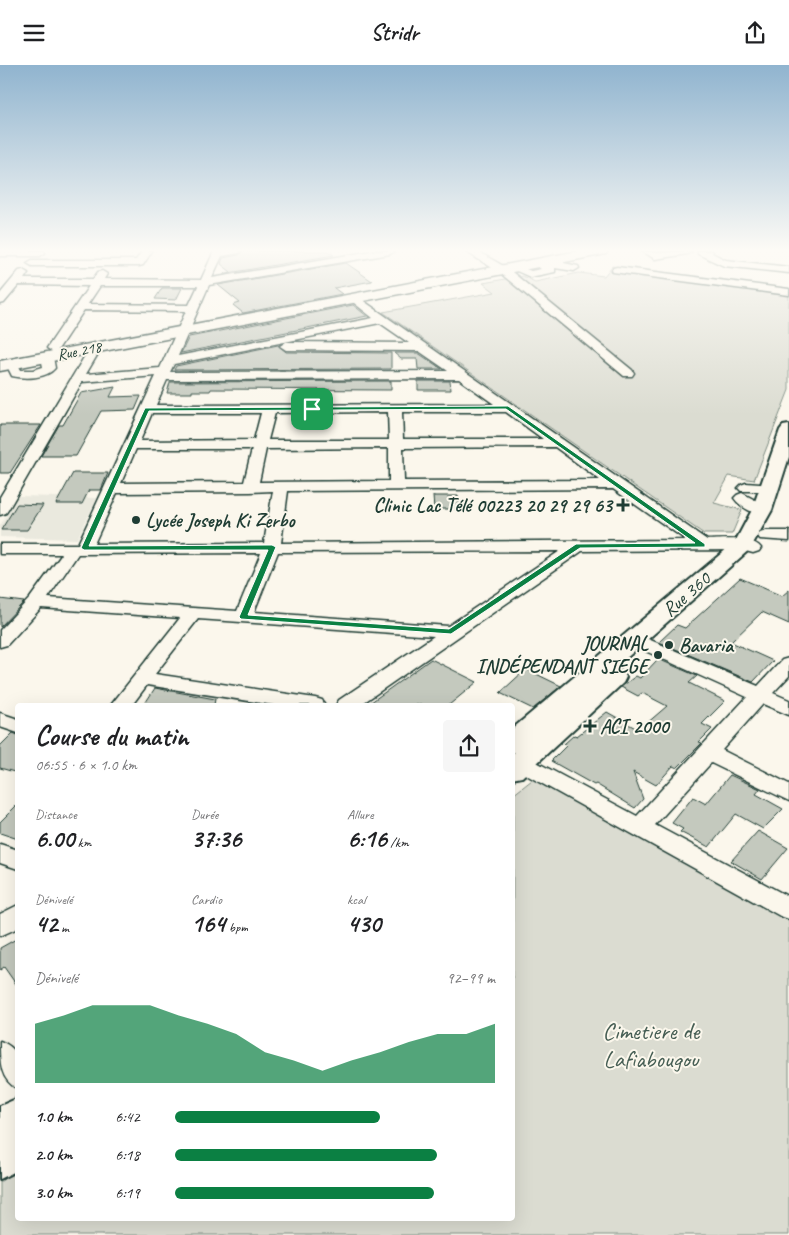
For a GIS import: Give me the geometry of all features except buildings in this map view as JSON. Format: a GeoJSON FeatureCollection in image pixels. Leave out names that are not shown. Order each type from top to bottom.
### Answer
{"type":"FeatureCollection","features":[{"type":"Feature","properties":{"kind":"highway","name":"Rue 218"},"geometry":{"type":"LineString","coordinates":[[2,364],[188,320],[274,306]]}},
{"type":"Feature","properties":{"kind":"highway","name":"Rue 218"},"geometry":{"type":"LineString","coordinates":[[50,352],[96,347],[188,320],[302,306]]}},
{"type":"Feature","properties":{"kind":"main road","name":"Rue 360"},"geometry":{"type":"LineString","coordinates":[[515,759],[754,543],[762,510],[789,430]]}},
{"type":"Feature","properties":{"kind":"main road","name":"Rue 360"},"geometry":{"type":"LineString","coordinates":[[515,759],[648,645],[754,543],[789,469]]}},
{"type":"Feature","properties":{"kind":"main road"},"geometry":{"type":"LineString","coordinates":[[0,1128],[15,1117]]}},
{"type":"Feature","properties":{"kind":"main road"},"geometry":{"type":"LineString","coordinates":[[0,1160],[15,1149]]}},
{"type":"Feature","properties":{"kind":"street"},"geometry":{"type":"LineString","coordinates":[[0,641],[36,602],[79,548],[111,488],[194,306]]}},
{"type":"Feature","properties":{"kind":"street"},"geometry":{"type":"LineString","coordinates":[[364,306],[703,545]]}},
{"type":"Feature","properties":{"kind":"street"},"geometry":{"type":"LineString","coordinates":[[549,306],[628,373]]}},
{"type":"Feature","properties":{"kind":"street"},"geometry":{"type":"LineString","coordinates":[[50,352],[80,307],[188,320]]}},
{"type":"Feature","properties":{"kind":"street"},"geometry":{"type":"LineString","coordinates":[[165,369],[244,346],[383,319]]}},
{"type":"Feature","properties":{"kind":"street"},"geometry":{"type":"LineString","coordinates":[[244,346],[422,347]]}},
{"type":"Feature","properties":{"kind":"street"},"geometry":{"type":"LineString","coordinates":[[2,502],[96,347]]}},
{"type":"Feature","properties":{"kind":"street"},"geometry":{"type":"LineString","coordinates":[[78,379],[165,369],[316,376],[464,375]]}},
{"type":"Feature","properties":{"kind":"street"},"geometry":{"type":"LineString","coordinates":[[312,409],[316,376]]}},
{"type":"Feature","properties":{"kind":"street"},"geometry":{"type":"LineString","coordinates":[[395,408],[397,486]]}},
{"type":"Feature","properties":{"kind":"street"},"geometry":{"type":"LineString","coordinates":[[147,409],[508,408]]}},
{"type":"Feature","properties":{"kind":"street"},"geometry":{"type":"LineString","coordinates":[[250,487],[262,445],[268,409]]}},
{"type":"Feature","properties":{"kind":"street"},"geometry":{"type":"LineString","coordinates":[[131,445],[558,443]]}},
{"type":"Feature","properties":{"kind":"street"},"geometry":{"type":"LineString","coordinates":[[111,488],[617,484]]}},
{"type":"Feature","properties":{"kind":"street"},"geometry":{"type":"LineString","coordinates":[[243,617],[272,547],[281,487]]}},
{"type":"Feature","properties":{"kind":"street"},"geometry":{"type":"LineString","coordinates":[[762,510],[746,503],[744,493],[769,488]]}},
{"type":"Feature","properties":{"kind":"street"},"geometry":{"type":"LineString","coordinates":[[0,549],[703,545],[754,543],[789,537]]}},
{"type":"Feature","properties":{"kind":"street"},"geometry":{"type":"LineString","coordinates":[[349,703],[451,631],[578,546]]}},
{"type":"Feature","properties":{"kind":"street"},"geometry":{"type":"LineString","coordinates":[[36,602],[451,631]]}},
{"type":"Feature","properties":{"kind":"street"},"geometry":{"type":"LineString","coordinates":[[123,703],[193,613]]}},
{"type":"Feature","properties":{"kind":"street"},"geometry":{"type":"LineString","coordinates":[[648,645],[789,708]]}},
{"type":"Feature","properties":{"kind":"street"},"geometry":{"type":"LineString","coordinates":[[639,828],[789,664]]}},
{"type":"Feature","properties":{"kind":"street"},"geometry":{"type":"LineString","coordinates":[[142,678],[302,703]]}},
{"type":"Feature","properties":{"kind":"street"},"geometry":{"type":"LineString","coordinates":[[0,720],[15,725]]}},
{"type":"Feature","properties":{"kind":"street"},"geometry":{"type":"LineString","coordinates":[[708,752],[789,793]]}},
{"type":"Feature","properties":{"kind":"street"},"geometry":{"type":"LineString","coordinates":[[515,759],[789,909]]}},
{"type":"Feature","properties":{"kind":"street"},"geometry":{"type":"LineString","coordinates":[[0,853],[15,859]]}},
{"type":"Feature","properties":{"kind":"street"},"geometry":{"type":"LineString","coordinates":[[0,926],[15,917]]}},
{"type":"Feature","properties":{"kind":"street"},"geometry":{"type":"LineString","coordinates":[[0,1055],[15,1072]]}},
{"type":"Feature","properties":{"kind":"shaded area"},"geometry":{"type":"Polygon","coordinates":[[[18,496],[97,498],[77,539],[0,537],[0,526],[18,496]]]}},
{"type":"Feature","properties":{"kind":"green space"},"geometry":{"type":"Polygon","coordinates":[[[419,306],[789,306],[789,390],[754,480],[729,476],[714,503],[742,510],[732,534],[704,534],[383,312],[419,306]]]}},
{"type":"Feature","properties":{"kind":"green space","name":"Cimetiere de Lafiabougou"},"geometry":{"type":"Polygon","coordinates":[[[537,776],[789,920],[789,1235],[0,1235],[0,1182],[15,1171],[15,1221],[515,1221],[515,793],[537,776]]]}},
{"type":"Feature","properties":{"kind":"place","name":"Clinic Lac Télé 00223 20 29 29 63"},"geometry":{"type":"Point","coordinates":[623,505]}},
{"type":"Feature","properties":{"kind":"place","name":"Lycée Joseph Ki Zerbo"},"geometry":{"type":"Point","coordinates":[136,520]}},
{"type":"Feature","properties":{"kind":"place","name":"Bavaria"},"geometry":{"type":"Point","coordinates":[669,645]}},
{"type":"Feature","properties":{"kind":"place","name":"JOURNAL INDÉPENDANT SIEGE"},"geometry":{"type":"Point","coordinates":[658,655]}},
{"type":"Feature","properties":{"kind":"place","name":"ACI 2000"},"geometry":{"type":"Point","coordinates":[590,726]}},
{"type":"Feature","properties":{"kind":"route"},"geometry":{"type":"LineString","coordinates":[[508,408],[703,545],[578,546],[451,631],[243,617],[272,547],[84,548],[147,409],[312,409],[508,408]]}}]}
